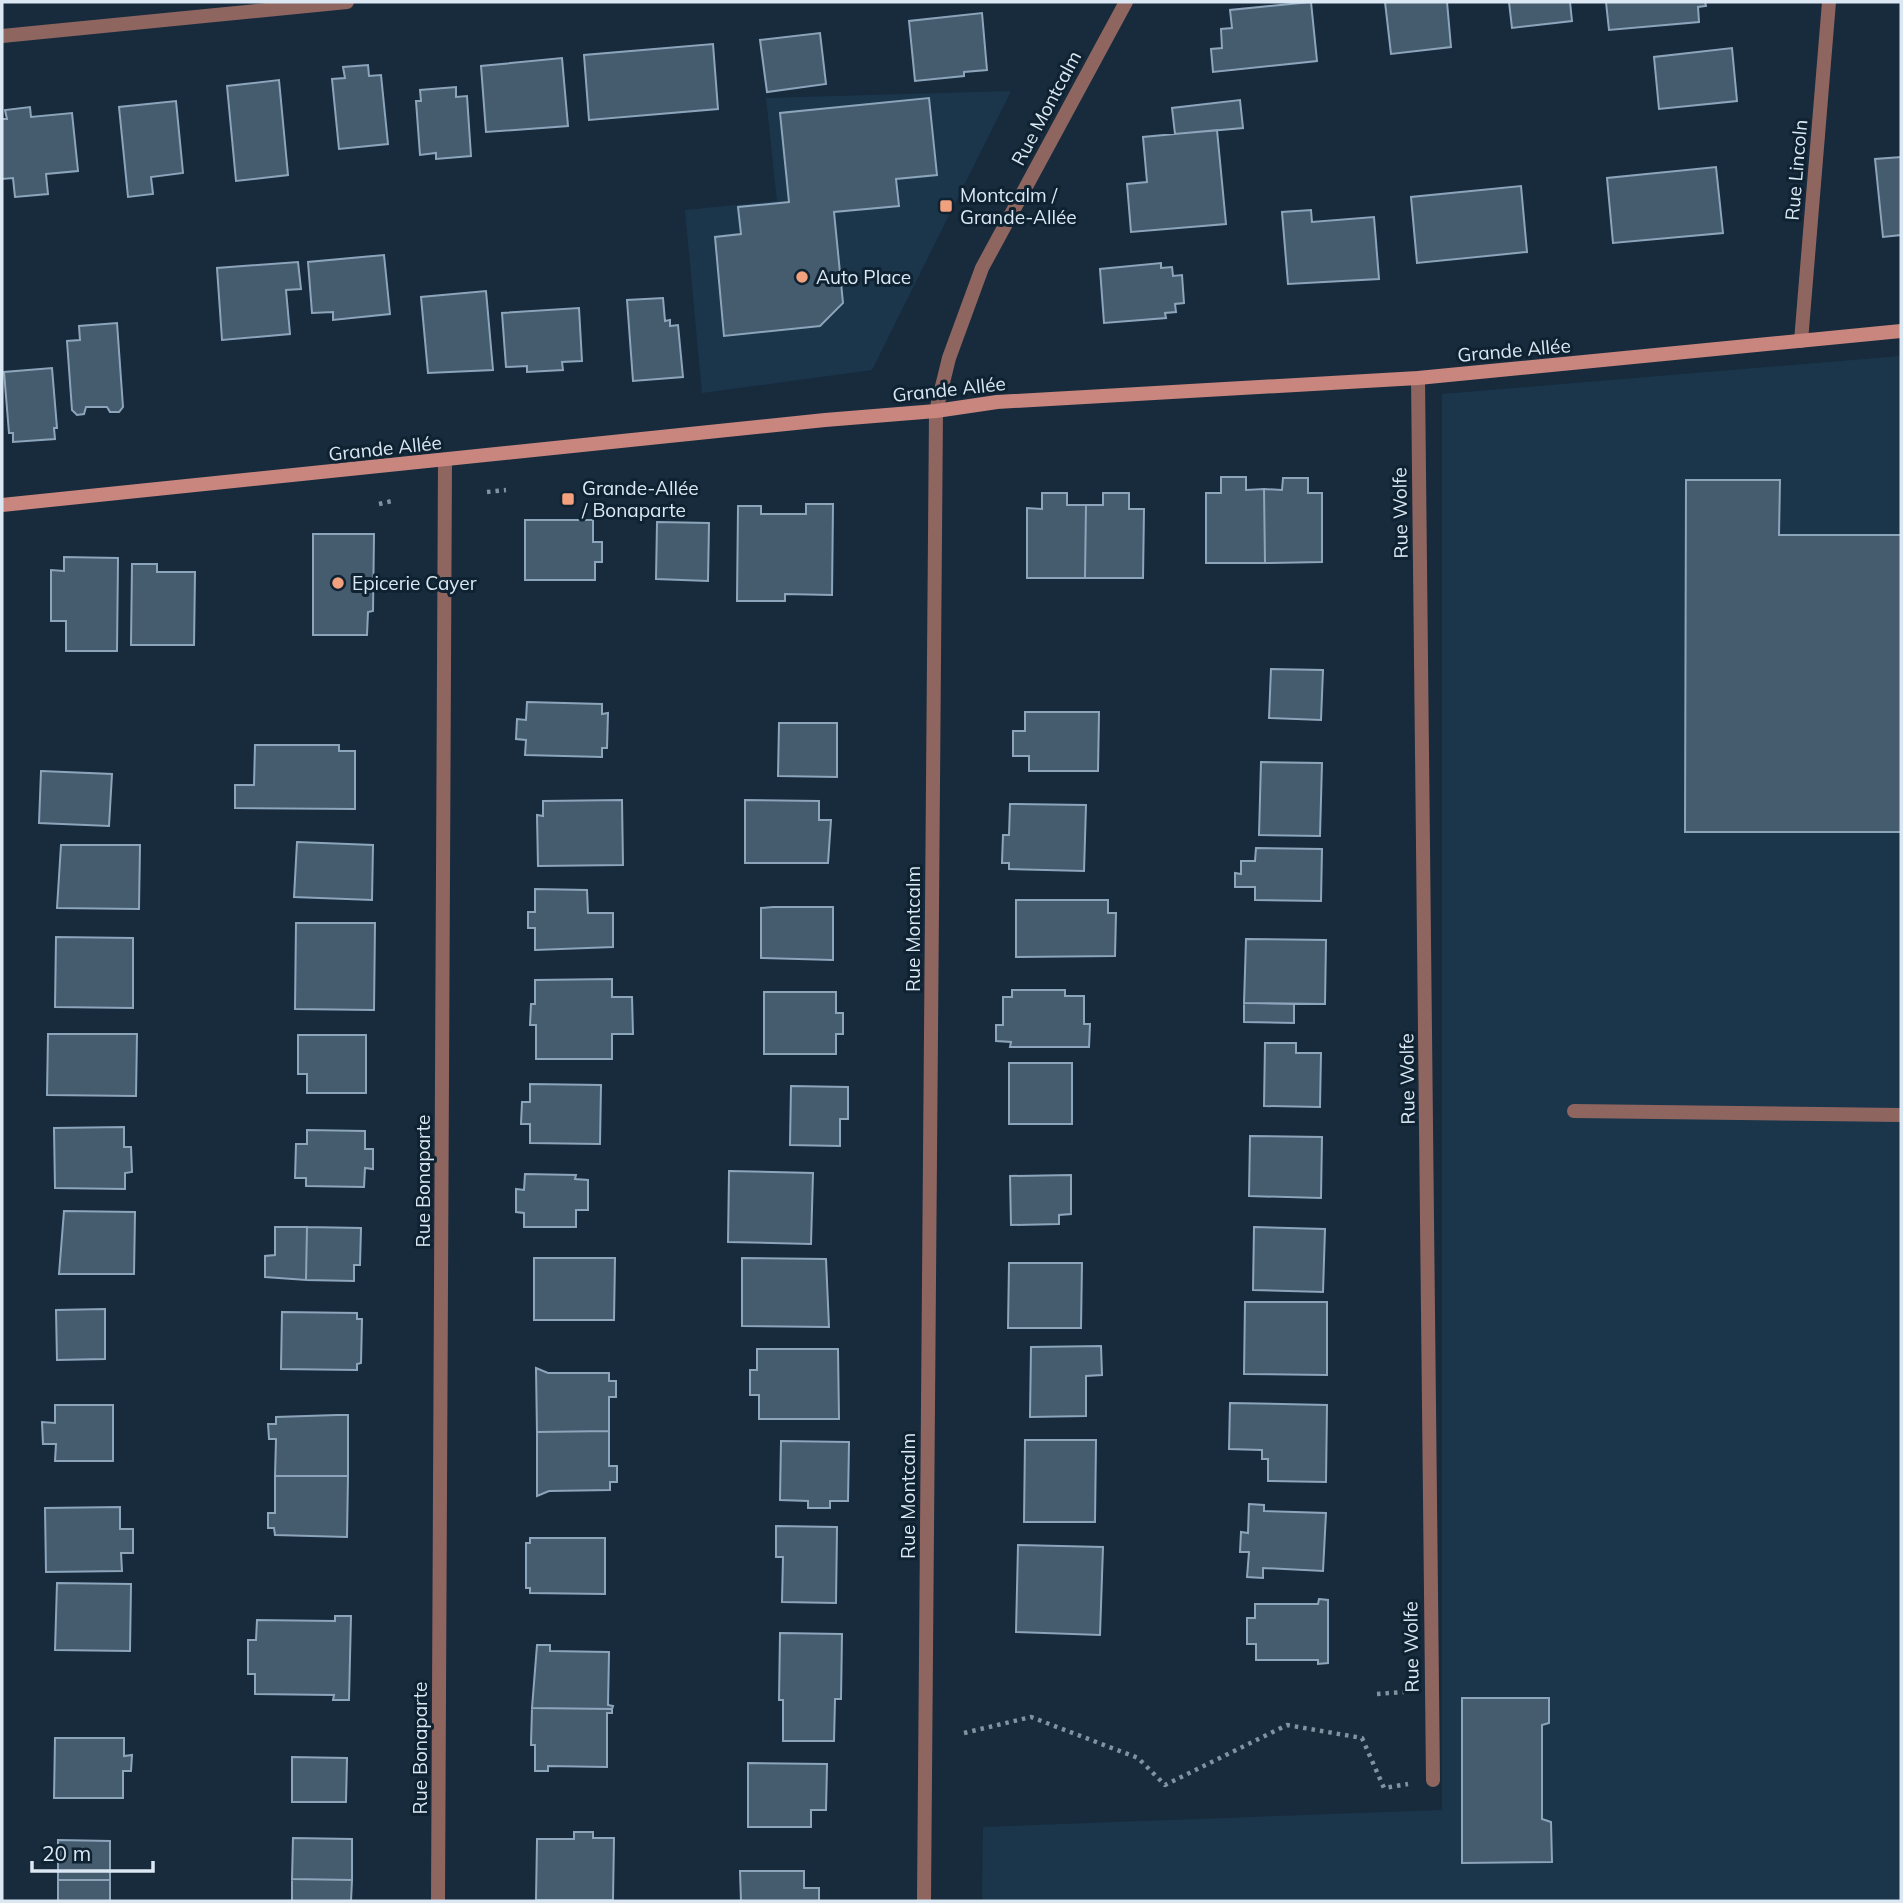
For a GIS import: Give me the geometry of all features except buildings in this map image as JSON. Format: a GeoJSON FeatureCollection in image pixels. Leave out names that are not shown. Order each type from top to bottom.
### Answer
{"type":"FeatureCollection","features":[{"type":"Feature","properties":{"kind":"main road","name":"Grande Allée"},"geometry":{"type":"LineString","coordinates":[[2,505],[825,420],[936,411],[997,401],[1418,378],[1901,331]]}},
{"type":"Feature","properties":{"kind":"street"},"geometry":{"type":"LineString","coordinates":[[2,36],[347,2]]}},
{"type":"Feature","properties":{"kind":"street","name":"Rue Montcalm"},"geometry":{"type":"LineString","coordinates":[[924,1901],[936,411],[949,358],[982,268],[1126,2]]}},
{"type":"Feature","properties":{"kind":"street","name":"Rue Lincoln"},"geometry":{"type":"LineString","coordinates":[[1801,341],[1829,2]]}},
{"type":"Feature","properties":{"kind":"street","name":"Rue Wolfe"},"geometry":{"type":"LineString","coordinates":[[1418,378],[1433,1780]]}},
{"type":"Feature","properties":{"kind":"street","name":"Rue Bonaparte"},"geometry":{"type":"LineString","coordinates":[[438,1901],[445,461]]}},
{"type":"Feature","properties":{"kind":"street"},"geometry":{"type":"LineString","coordinates":[[1574,1111],[1901,1115]]}},
{"type":"Feature","properties":{"kind":"path"},"geometry":{"type":"LineString","coordinates":[[487,492],[506,490]]}},
{"type":"Feature","properties":{"kind":"path"},"geometry":{"type":"LineString","coordinates":[[379,504],[392,501]]}},
{"type":"Feature","properties":{"kind":"path"},"geometry":{"type":"LineString","coordinates":[[964,1733],[1031,1717],[1138,1758],[1165,1785],[1287,1725],[1362,1738],[1384,1788],[1433,1780]]}},
{"type":"Feature","properties":{"kind":"shaded area"},"geometry":{"type":"Polygon","coordinates":[[[1011,91],[872,370],[702,393],[685,210],[777,201],[766,98],[1011,91]]]}},
{"type":"Feature","properties":{"kind":"shaded area"},"geometry":{"type":"Polygon","coordinates":[[[1901,356],[1901,1901],[982,1901],[983,1827],[1442,1810],[1442,394],[1901,356]]]}},
{"type":"Feature","properties":{"kind":"place","name":"Montcalm / Grande-Allée"},"geometry":{"type":"Point","coordinates":[946,206]}},
{"type":"Feature","properties":{"kind":"place","name":"Auto Place"},"geometry":{"type":"Point","coordinates":[802,277]}},
{"type":"Feature","properties":{"kind":"place","name":"Grande-Allée / Bonaparte"},"geometry":{"type":"Point","coordinates":[568,499]}},
{"type":"Feature","properties":{"kind":"place","name":"Epicerie Cayer"},"geometry":{"type":"Point","coordinates":[338,583]}}]}
